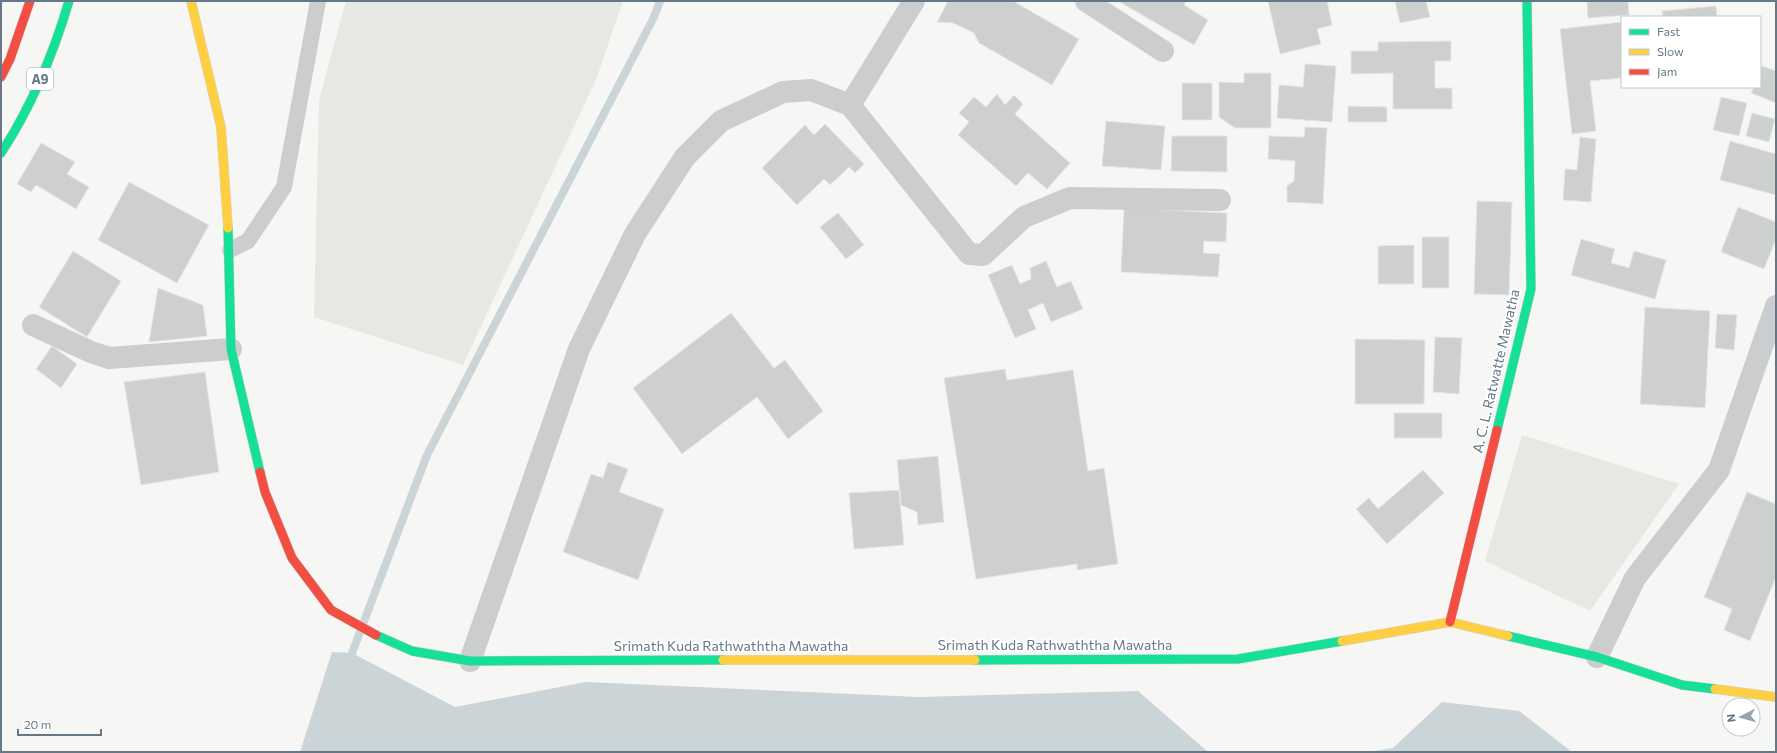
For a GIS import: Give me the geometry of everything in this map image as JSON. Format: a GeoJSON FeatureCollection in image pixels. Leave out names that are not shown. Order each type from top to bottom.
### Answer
{"type":"FeatureCollection","features":[{"type":"Feature","properties":{"kind":"main road","name":"A9"},"geometry":{"type":"LineString","coordinates":[[1,78],[10,59],[30,1]]}},
{"type":"Feature","properties":{"kind":"main road","name":"A9"},"geometry":{"type":"LineString","coordinates":[[1,153],[28,106],[47,65],[64,23],[70,1]]}},
{"type":"Feature","properties":{"kind":"main road"},"geometry":{"type":"LineString","coordinates":[[191,1],[221,126],[230,250],[231,349]]}},
{"type":"Feature","properties":{"kind":"main road","name":"A. C. L. Ratwatte Mawatha"},"geometry":{"type":"LineString","coordinates":[[1450,622],[1531,289],[1528,1]]}},
{"type":"Feature","properties":{"kind":"main road","name":"Srimath Kuda Rathwaththa Mawatha"},"geometry":{"type":"LineString","coordinates":[[231,349],[265,492],[292,558],[331,610],[390,642],[412,651],[470,661],[1238,659],[1450,622],[1597,657],[1682,685],[1776,697]]}},
{"type":"Feature","properties":{"kind":"street"},"geometry":{"type":"LineString","coordinates":[[850,105],[914,1]]}},
{"type":"Feature","properties":{"kind":"street"},"geometry":{"type":"LineString","coordinates":[[1086,1],[1163,51]]}},
{"type":"Feature","properties":{"kind":"street"},"geometry":{"type":"LineString","coordinates":[[470,661],[579,349],[635,234],[685,157],[721,121],[784,92],[811,90],[850,105],[969,254],[983,255],[1024,217],[1070,198],[1220,200]]}},
{"type":"Feature","properties":{"kind":"street"},"geometry":{"type":"LineString","coordinates":[[1597,657],[1635,578],[1719,470],[1776,306]]}},
{"type":"Feature","properties":{"kind":"street"},"geometry":{"type":"LineString","coordinates":[[33,325],[91,352],[108,358],[231,349]]}},
{"type":"Feature","properties":{"kind":"lane"},"geometry":{"type":"LineString","coordinates":[[230,250],[248,241],[284,187],[318,1]]}},
{"type":"Feature","properties":{"kind":"shaded area"},"geometry":{"type":"Polygon","coordinates":[[[346,1],[623,1],[597,77],[463,365],[314,317],[319,100],[346,1]]]}},
{"type":"Feature","properties":{"kind":"shaded area"},"geometry":{"type":"Polygon","coordinates":[[[1522,435],[1679,484],[1590,611],[1485,561],[1522,435]]]}},
{"type":"Feature","properties":{"kind":"shaded area"},"geometry":{"type":"Polygon","coordinates":[[[332,652],[352,653],[455,707],[586,682],[919,697],[1138,691],[1208,752],[300,752],[332,652]]]}},
{"type":"Feature","properties":{"kind":"shaded area"},"geometry":{"type":"Polygon","coordinates":[[[1442,702],[1519,711],[1572,752],[1367,752],[1393,748],[1442,702]]]}},
{"type":"Feature","properties":{"kind":"building"},"geometry":{"type":"Polygon","coordinates":[[[948,1],[1013,1],[1079,39],[1052,85],[979,43],[974,33],[953,23],[937,22],[948,1]]]}},
{"type":"Feature","properties":{"kind":"building"},"geometry":{"type":"Polygon","coordinates":[[[1118,1],[1186,1],[1184,5],[1208,20],[1194,45],[1118,1]]]}},
{"type":"Feature","properties":{"kind":"building"},"geometry":{"type":"Polygon","coordinates":[[[1268,1],[1327,1],[1332,25],[1317,29],[1321,44],[1280,54],[1268,1]]]}},
{"type":"Feature","properties":{"kind":"building"},"geometry":{"type":"Polygon","coordinates":[[[1395,1],[1426,1],[1430,17],[1400,23],[1395,1]]]}},
{"type":"Feature","properties":{"kind":"building"},"geometry":{"type":"Polygon","coordinates":[[[1587,1],[1628,1],[1629,15],[1588,18],[1587,1]]]}},
{"type":"Feature","properties":{"kind":"building"},"geometry":{"type":"Polygon","coordinates":[[[1716,6],[1717,16],[1663,16],[1662,11],[1716,6]]]}},
{"type":"Feature","properties":{"kind":"building"},"geometry":{"type":"Polygon","coordinates":[[[1621,22],[1621,78],[1590,81],[1596,131],[1572,134],[1560,29],[1621,22]]]}},
{"type":"Feature","properties":{"kind":"building"},"geometry":{"type":"Polygon","coordinates":[[[1451,41],[1451,61],[1435,61],[1435,88],[1452,88],[1452,109],[1393,109],[1393,73],[1351,74],[1351,51],[1378,51],[1378,42],[1451,41]]]}},
{"type":"Feature","properties":{"kind":"building"},"geometry":{"type":"Polygon","coordinates":[[[1305,64],[1336,66],[1332,122],[1277,118],[1279,85],[1303,87],[1305,64]]]}},
{"type":"Feature","properties":{"kind":"building"},"geometry":{"type":"Polygon","coordinates":[[[1762,66],[1776,71],[1776,103],[1751,93],[1754,88],[1761,88],[1762,66]]]}},
{"type":"Feature","properties":{"kind":"building"},"geometry":{"type":"Polygon","coordinates":[[[1244,73],[1271,73],[1271,128],[1235,128],[1219,117],[1219,82],[1244,83],[1244,73]]]}},
{"type":"Feature","properties":{"kind":"building"},"geometry":{"type":"Polygon","coordinates":[[[1182,83],[1212,83],[1212,120],[1182,120],[1182,83]]]}},
{"type":"Feature","properties":{"kind":"building"},"geometry":{"type":"Polygon","coordinates":[[[997,94],[1005,105],[1014,95],[1023,104],[1015,114],[1070,163],[1047,189],[1028,173],[1016,186],[958,135],[969,122],[959,113],[974,97],[986,107],[997,94]]]}},
{"type":"Feature","properties":{"kind":"building"},"geometry":{"type":"Polygon","coordinates":[[[1721,97],[1747,103],[1739,136],[1713,130],[1721,97]]]}},
{"type":"Feature","properties":{"kind":"building"},"geometry":{"type":"Polygon","coordinates":[[[1348,106],[1387,107],[1387,122],[1348,122],[1348,106]]]}},
{"type":"Feature","properties":{"kind":"building"},"geometry":{"type":"Polygon","coordinates":[[[1752,113],[1775,119],[1769,142],[1746,136],[1752,113]]]}},
{"type":"Feature","properties":{"kind":"building"},"geometry":{"type":"Polygon","coordinates":[[[1106,121],[1165,126],[1161,170],[1102,166],[1106,121]]]}},
{"type":"Feature","properties":{"kind":"building"},"geometry":{"type":"Polygon","coordinates":[[[825,124],[864,164],[855,173],[849,167],[830,185],[824,179],[797,205],[762,168],[805,125],[814,135],[825,124]]]}},
{"type":"Feature","properties":{"kind":"building"},"geometry":{"type":"Polygon","coordinates":[[[1305,127],[1327,128],[1323,204],[1287,202],[1287,186],[1294,181],[1295,161],[1268,159],[1269,136],[1304,137],[1305,127]]]}},
{"type":"Feature","properties":{"kind":"building"},"geometry":{"type":"Polygon","coordinates":[[[1172,136],[1227,136],[1227,172],[1171,171],[1172,136]]]}},
{"type":"Feature","properties":{"kind":"building"},"geometry":{"type":"Polygon","coordinates":[[[1580,137],[1596,139],[1591,202],[1563,200],[1565,169],[1577,170],[1580,137]]]}},
{"type":"Feature","properties":{"kind":"building"},"geometry":{"type":"Polygon","coordinates":[[[1730,141],[1776,154],[1776,195],[1720,180],[1730,141]]]}},
{"type":"Feature","properties":{"kind":"building"},"geometry":{"type":"Polygon","coordinates":[[[41,143],[75,162],[67,174],[89,187],[76,209],[36,185],[31,192],[17,184],[41,143]]]}},
{"type":"Feature","properties":{"kind":"building"},"geometry":{"type":"Polygon","coordinates":[[[129,182],[209,225],[177,283],[98,240],[129,182]]]}},
{"type":"Feature","properties":{"kind":"building"},"geometry":{"type":"Polygon","coordinates":[[[1477,201],[1512,202],[1509,295],[1474,294],[1477,201]]]}},
{"type":"Feature","properties":{"kind":"building"},"geometry":{"type":"Polygon","coordinates":[[[1738,207],[1776,222],[1776,239],[1764,269],[1721,252],[1738,207]]]}},
{"type":"Feature","properties":{"kind":"building"},"geometry":{"type":"Polygon","coordinates":[[[1124,208],[1227,213],[1226,242],[1204,241],[1203,253],[1220,254],[1218,277],[1121,272],[1124,208]]]}},
{"type":"Feature","properties":{"kind":"building"},"geometry":{"type":"Polygon","coordinates":[[[838,213],[864,245],[846,259],[820,227],[838,213]]]}},
{"type":"Feature","properties":{"kind":"building"},"geometry":{"type":"Polygon","coordinates":[[[1422,237],[1449,237],[1449,288],[1422,288],[1422,237]]]}},
{"type":"Feature","properties":{"kind":"building"},"geometry":{"type":"Polygon","coordinates":[[[1581,239],[1615,249],[1611,263],[1629,268],[1634,251],[1666,260],[1655,299],[1571,275],[1581,239]]]}},
{"type":"Feature","properties":{"kind":"building"},"geometry":{"type":"Polygon","coordinates":[[[1414,245],[1414,284],[1378,284],[1378,246],[1414,245]]]}},
{"type":"Feature","properties":{"kind":"building"},"geometry":{"type":"Polygon","coordinates":[[[73,251],[121,281],[87,337],[39,307],[73,251]]]}},
{"type":"Feature","properties":{"kind":"building"},"geometry":{"type":"Polygon","coordinates":[[[1046,261],[1057,287],[1071,281],[1083,309],[1051,322],[1043,303],[1028,310],[1036,329],[1015,338],[988,275],[1012,265],[1020,284],[1031,279],[1030,268],[1046,261]]]}},
{"type":"Feature","properties":{"kind":"building"},"geometry":{"type":"Polygon","coordinates":[[[158,288],[203,305],[207,336],[149,342],[158,288]]]}},
{"type":"Feature","properties":{"kind":"building"},"geometry":{"type":"Polygon","coordinates":[[[1645,307],[1710,311],[1705,408],[1640,404],[1645,307]]]}},
{"type":"Feature","properties":{"kind":"building"},"geometry":{"type":"Polygon","coordinates":[[[731,313],[774,368],[785,360],[823,411],[788,439],[757,397],[682,454],[633,388],[731,313]]]}},
{"type":"Feature","properties":{"kind":"building"},"geometry":{"type":"Polygon","coordinates":[[[1717,314],[1737,315],[1734,350],[1715,348],[1717,314]]]}},
{"type":"Feature","properties":{"kind":"building"},"geometry":{"type":"Polygon","coordinates":[[[1435,337],[1462,338],[1459,394],[1433,392],[1435,337]]]}},
{"type":"Feature","properties":{"kind":"building"},"geometry":{"type":"Polygon","coordinates":[[[1355,339],[1425,340],[1424,404],[1355,404],[1355,339]]]}},
{"type":"Feature","properties":{"kind":"building"},"geometry":{"type":"Polygon","coordinates":[[[52,346],[77,364],[61,388],[36,369],[52,346]]]}},
{"type":"Feature","properties":{"kind":"building"},"geometry":{"type":"Polygon","coordinates":[[[1005,369],[1007,380],[1073,370],[1088,471],[1104,468],[1118,564],[1077,570],[1077,564],[976,579],[944,378],[1005,369]]]}},
{"type":"Feature","properties":{"kind":"building"},"geometry":{"type":"Polygon","coordinates":[[[205,372],[219,472],[141,485],[124,382],[205,372]]]}},
{"type":"Feature","properties":{"kind":"building"},"geometry":{"type":"Polygon","coordinates":[[[1394,413],[1442,413],[1442,438],[1394,438],[1394,413]]]}},
{"type":"Feature","properties":{"kind":"building"},"geometry":{"type":"Polygon","coordinates":[[[938,456],[944,522],[918,525],[917,512],[901,505],[897,460],[938,456]]]}},
{"type":"Feature","properties":{"kind":"building"},"geometry":{"type":"Polygon","coordinates":[[[608,462],[628,469],[619,492],[664,509],[638,580],[563,552],[591,474],[603,478],[608,462]]]}},
{"type":"Feature","properties":{"kind":"building"},"geometry":{"type":"Polygon","coordinates":[[[1423,470],[1444,493],[1387,544],[1356,509],[1369,498],[1378,509],[1423,470]]]}},
{"type":"Feature","properties":{"kind":"building"},"geometry":{"type":"Polygon","coordinates":[[[899,490],[904,545],[854,549],[849,493],[899,490]]]}},
{"type":"Feature","properties":{"kind":"building"},"geometry":{"type":"Polygon","coordinates":[[[1747,492],[1776,504],[1776,577],[1750,641],[1724,630],[1732,609],[1704,597],[1747,492]]]}},
{"type":"Feature","properties":{"kind":"waterway"},"geometry":{"type":"LineString","coordinates":[[349,664],[427,455],[654,17],[660,1]]}},
{"type":"Feature","properties":{"kind":"traffic: fast"},"geometry":{"type":"LineString","coordinates":[[1,153],[41,80],[69,1]]}},
{"type":"Feature","properties":{"kind":"traffic: fast"},"geometry":{"type":"LineString","coordinates":[[1497,430],[1531,289],[1527,1]]}},
{"type":"Feature","properties":{"kind":"traffic: fast"},"geometry":{"type":"LineString","coordinates":[[228,228],[231,349],[260,472]]}},
{"type":"Feature","properties":{"kind":"traffic: fast"},"geometry":{"type":"LineString","coordinates":[[376,635],[412,651],[470,661],[723,660]]}},
{"type":"Feature","properties":{"kind":"traffic: fast"},"geometry":{"type":"LineString","coordinates":[[1508,636],[1597,657],[1682,685],[1715,689]]}},
{"type":"Feature","properties":{"kind":"traffic: fast"},"geometry":{"type":"LineString","coordinates":[[975,660],[1238,659],[1342,641]]}},
{"type":"Feature","properties":{"kind":"traffic: slow"},"geometry":{"type":"LineString","coordinates":[[191,1],[221,127],[228,228]]}},
{"type":"Feature","properties":{"kind":"traffic: slow"},"geometry":{"type":"LineString","coordinates":[[1342,641],[1450,622],[1508,636]]}},
{"type":"Feature","properties":{"kind":"traffic: slow"},"geometry":{"type":"LineString","coordinates":[[723,660],[975,660]]}},
{"type":"Feature","properties":{"kind":"traffic: slow"},"geometry":{"type":"LineString","coordinates":[[1715,689],[1776,697]]}},
{"type":"Feature","properties":{"kind":"traffic: jam"},"geometry":{"type":"LineString","coordinates":[[1,77],[10,59],[30,1]]}},
{"type":"Feature","properties":{"kind":"traffic: jam"},"geometry":{"type":"LineString","coordinates":[[1450,622],[1497,430]]}},
{"type":"Feature","properties":{"kind":"traffic: jam"},"geometry":{"type":"LineString","coordinates":[[260,472],[265,492],[292,558],[331,610],[376,635]]}}]}
